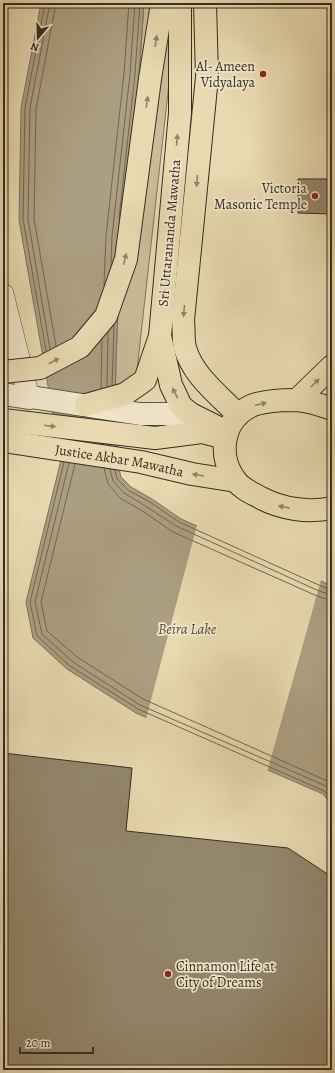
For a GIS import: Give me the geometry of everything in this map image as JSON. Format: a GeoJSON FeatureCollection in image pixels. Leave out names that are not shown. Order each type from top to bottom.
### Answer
{"type":"FeatureCollection","features":[{"type":"Feature","properties":{"kind":"main road"},"geometry":{"type":"LineString","coordinates":[[3,372],[40,368],[80,347],[106,316],[126,259],[150,79],[162,3]]}},
{"type":"Feature","properties":{"kind":"main road","name":"Sri Uttarananda Mawatha"},"geometry":{"type":"LineString","coordinates":[[180,3],[180,112],[160,336],[171,385],[181,406],[192,414],[230,428]]}},
{"type":"Feature","properties":{"kind":"main road","name":"Sri Uttarananda Mawatha"},"geometry":{"type":"LineString","coordinates":[[205,3],[207,77],[183,320],[184,346],[191,362],[230,428]]}},
{"type":"Feature","properties":{"kind":"main road"},"geometry":{"type":"LineString","coordinates":[[207,77],[222,3]]}},
{"type":"Feature","properties":{"kind":"main road"},"geometry":{"type":"LineString","coordinates":[[86,405],[125,394],[145,380],[160,336]]}},
{"type":"Feature","properties":{"kind":"main road"},"geometry":{"type":"LineString","coordinates":[[297,400],[332,366]]}},
{"type":"Feature","properties":{"kind":"main road"},"geometry":{"type":"LineString","coordinates":[[329,511],[284,507],[263,499],[236,482],[226,464],[224,453],[230,428],[249,407],[267,402],[297,400],[332,409]]}},
{"type":"Feature","properties":{"kind":"main road","name":"Justice Akbar Mawatha"},"geometry":{"type":"LineString","coordinates":[[3,420],[155,438],[230,428]]}},
{"type":"Feature","properties":{"kind":"main road","name":"Justice Akbar Mawatha"},"geometry":{"type":"LineString","coordinates":[[3,441],[141,462],[192,474],[236,482]]}},
{"type":"Feature","properties":{"kind":"street"},"geometry":{"type":"LineString","coordinates":[[4,300],[30,397]]}},
{"type":"Feature","properties":{"kind":"street"},"geometry":{"type":"LineString","coordinates":[[3,394],[140,414],[167,414],[181,419],[202,432]]}},
{"type":"Feature","properties":{"kind":"shaded area"},"geometry":{"type":"Polygon","coordinates":[[[144,3],[178,3],[132,415],[115,413],[116,359],[121,237],[139,75],[144,3]]]}},
{"type":"Feature","properties":{"kind":"water","name":"Beira Lake"},"geometry":{"type":"Polygon","coordinates":[[[41,3],[144,3],[139,75],[121,237],[116,359],[115,413],[132,415],[115,453],[121,477],[131,487],[152,499],[181,519],[332,586],[332,805],[323,794],[136,713],[67,669],[33,638],[26,602],[61,460],[19,220],[21,108],[41,3]]]}},
{"type":"Feature","properties":{"kind":"pier"},"geometry":{"type":"Polygon","coordinates":[[[197,525],[321,580],[267,772],[146,719],[197,525]]]}},
{"type":"Feature","properties":{"kind":"building","name":"Victoria Masonic Temple"},"geometry":{"type":"Polygon","coordinates":[[[298,179],[332,179],[332,214],[298,213],[298,179]]]}},
{"type":"Feature","properties":{"kind":"building","name":"Cinnamon Life at City of Dreams"},"geometry":{"type":"Polygon","coordinates":[[[3,753],[132,768],[126,831],[288,848],[332,877],[332,1070],[3,1070],[3,753]]]}},
{"type":"Feature","properties":{"kind":"place","name":"Al- Ameen Vidyalaya"},"geometry":{"type":"Point","coordinates":[263,74]}},
{"type":"Feature","properties":{"kind":"place","name":"Victoria Masonic Temple"},"geometry":{"type":"Point","coordinates":[315,196]}},
{"type":"Feature","properties":{"kind":"place","name":"Cinnamon Life at City of Dreams"},"geometry":{"type":"Point","coordinates":[168,974]}}]}
